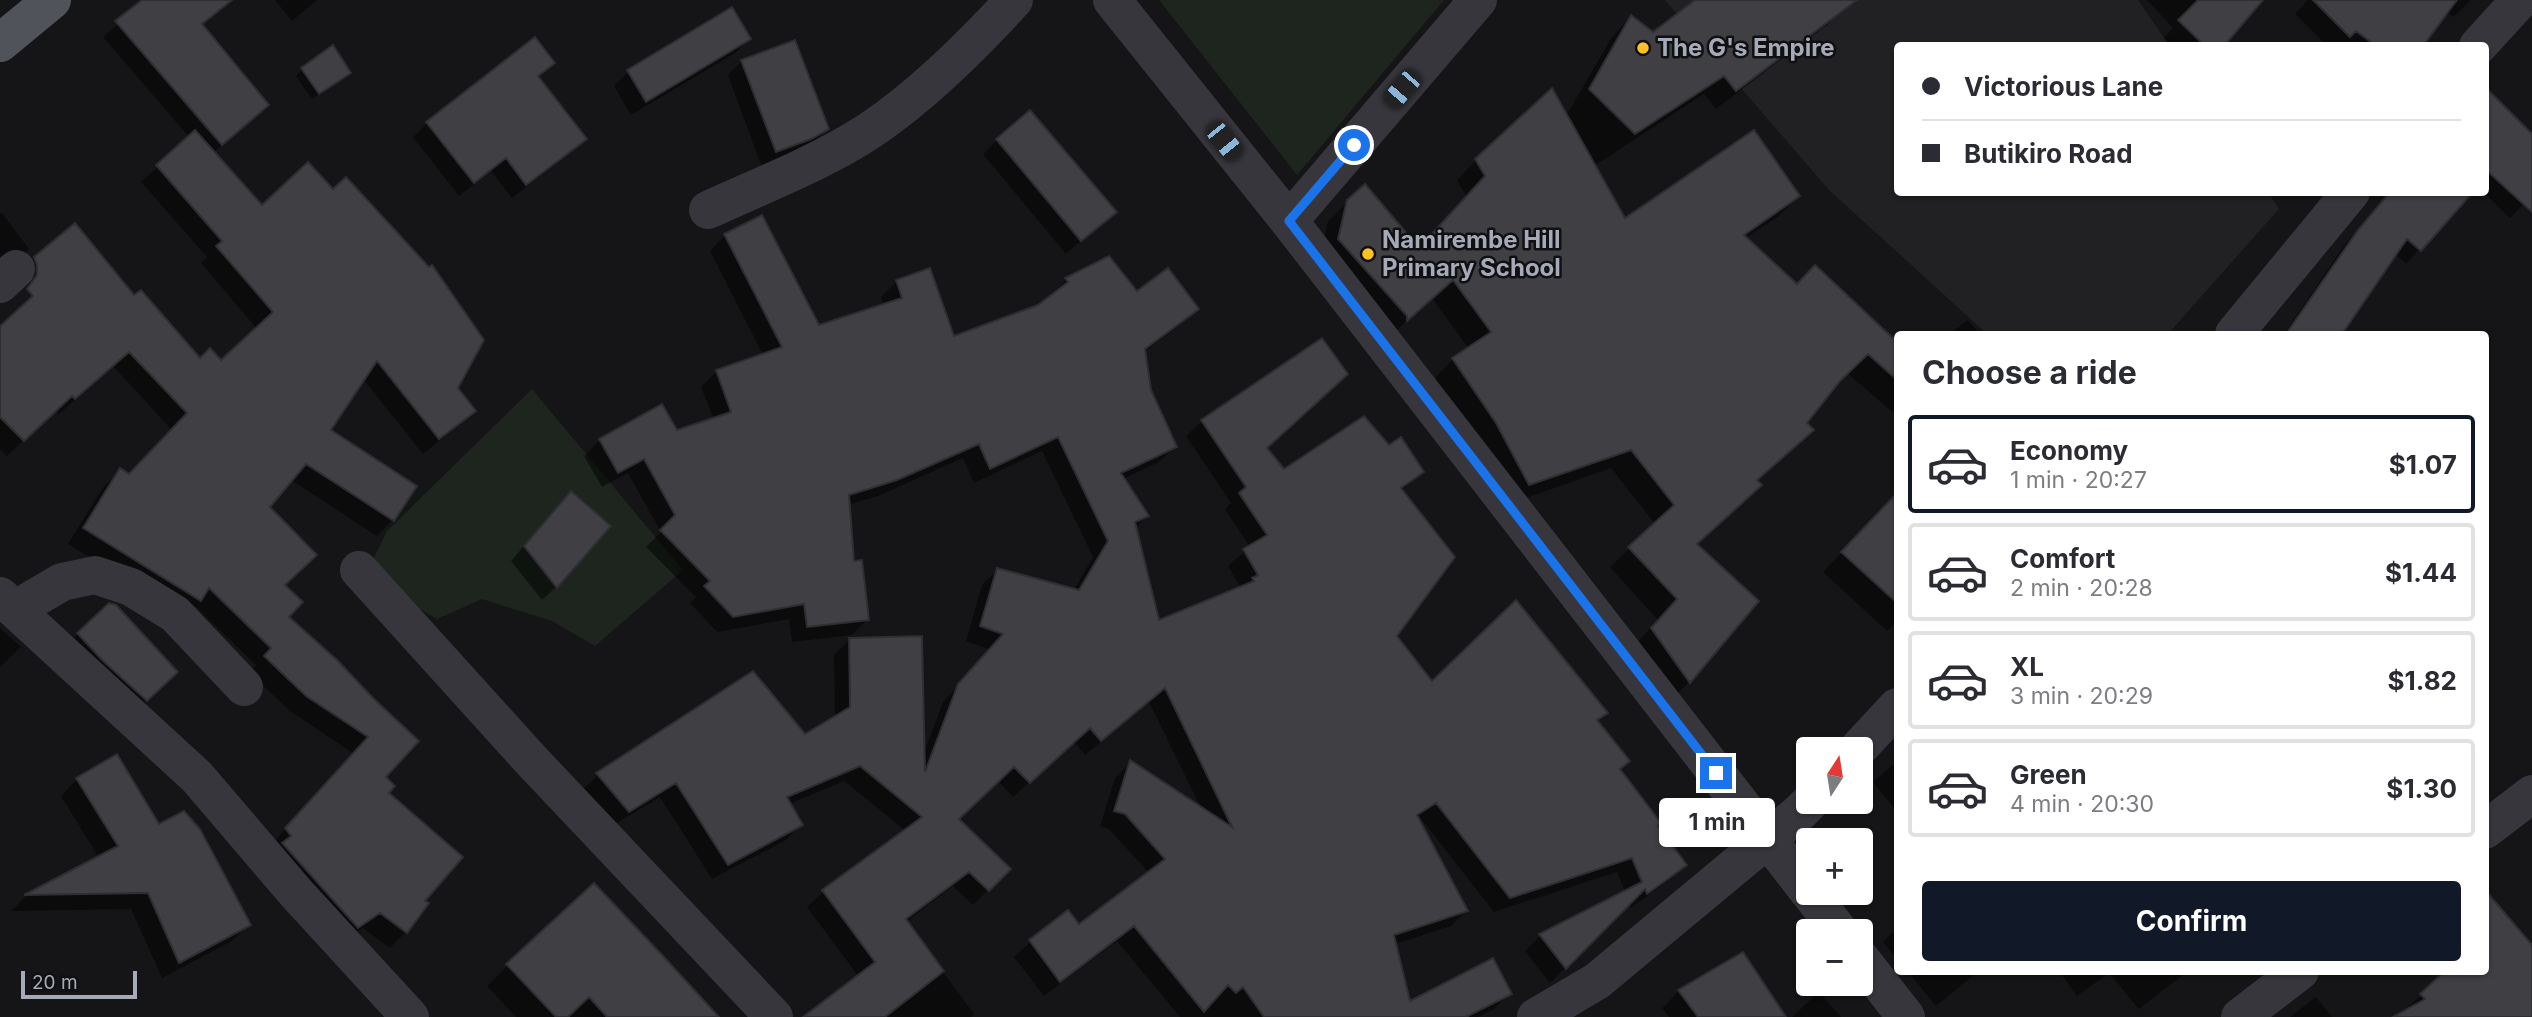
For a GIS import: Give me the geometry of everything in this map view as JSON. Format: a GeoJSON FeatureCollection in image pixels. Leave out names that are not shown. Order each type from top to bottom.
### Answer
{"type":"FeatureCollection","features":[{"type":"Feature","properties":{"kind":"main road"},"geometry":{"type":"LineString","coordinates":[[0,43],[52,0]]}},
{"type":"Feature","properties":{"kind":"street"},"geometry":{"type":"LineString","coordinates":[[708,210],[853,141],[883,120],[978,39],[1014,0]]}},
{"type":"Feature","properties":{"kind":"street"},"geometry":{"type":"LineString","coordinates":[[1112,0],[1289,221],[1796,876]]}},
{"type":"Feature","properties":{"kind":"street"},"geometry":{"type":"LineString","coordinates":[[1289,221],[1478,0]]}},
{"type":"Feature","properties":{"kind":"street"},"geometry":{"type":"LineString","coordinates":[[2482,42],[2519,0]]}},
{"type":"Feature","properties":{"kind":"street"},"geometry":{"type":"LineString","coordinates":[[2236,331],[2348,196]]}},
{"type":"Feature","properties":{"kind":"street"},"geometry":{"type":"LineString","coordinates":[[359,570],[530,758],[774,1017]]}},
{"type":"Feature","properties":{"kind":"street"},"geometry":{"type":"LineString","coordinates":[[244,687],[175,614],[131,587],[95,575],[62,582],[8,603],[197,777],[297,894],[410,1017]]}},
{"type":"Feature","properties":{"kind":"street"},"geometry":{"type":"LineString","coordinates":[[1869,737],[1894,710]]}},
{"type":"Feature","properties":{"kind":"street"},"geometry":{"type":"LineString","coordinates":[[2489,827],[2532,794]]}},
{"type":"Feature","properties":{"kind":"street"},"geometry":{"type":"LineString","coordinates":[[1536,1017],[1597,981],[1796,814]]}},
{"type":"Feature","properties":{"kind":"street"},"geometry":{"type":"LineString","coordinates":[[1818,905],[1829,919]]}},
{"type":"Feature","properties":{"kind":"street"},"geometry":{"type":"LineString","coordinates":[[1873,975],[1906,1017]]}},
{"type":"Feature","properties":{"kind":"street"},"geometry":{"type":"LineString","coordinates":[[2240,1017],[2295,975]]}},
{"type":"Feature","properties":{"kind":"shaded area"},"geometry":{"type":"Polygon","coordinates":[[[1159,0],[1444,0],[1297,175],[1159,0]]]}},
{"type":"Feature","properties":{"kind":"shaded area"},"geometry":{"type":"Polygon","coordinates":[[[1665,0],[2138,0],[2167,42],[1894,42],[1894,196],[2271,196],[2279,209],[2171,331],[1984,331],[1829,190],[1665,0]]]}},
{"type":"Feature","properties":{"kind":"shaded area"},"geometry":{"type":"Polygon","coordinates":[[[532,389],[683,570],[595,646],[552,621],[482,599],[437,619],[390,592],[371,564],[387,531],[532,389]]]}},
{"type":"Feature","properties":{"kind":"building"},"geometry":{"type":"Polygon","coordinates":[[[142,0],[232,0],[202,24],[269,105],[222,145],[115,21],[142,0]]]}},
{"type":"Feature","properties":{"kind":"building"},"geometry":{"type":"Polygon","coordinates":[[[1695,0],[1857,0],[1736,91],[1724,76],[1635,134],[1589,89],[1631,15],[1653,32],[1695,0]]]}},
{"type":"Feature","properties":{"kind":"building"},"geometry":{"type":"Polygon","coordinates":[[[2198,0],[2263,0],[2227,42],[2201,42],[2178,20],[2198,0]]]}},
{"type":"Feature","properties":{"kind":"building"},"geometry":{"type":"Polygon","coordinates":[[[2313,0],[2457,0],[2426,42],[2371,42],[2356,31],[2350,37],[2313,0]]]}},
{"type":"Feature","properties":{"kind":"building"},"geometry":{"type":"Polygon","coordinates":[[[732,7],[751,39],[646,102],[627,70],[732,7]]]}},
{"type":"Feature","properties":{"kind":"building"},"geometry":{"type":"Polygon","coordinates":[[[535,37],[555,63],[538,76],[587,139],[526,185],[506,158],[474,183],[426,122],[535,37]]]}},
{"type":"Feature","properties":{"kind":"building"},"geometry":{"type":"Polygon","coordinates":[[[795,40],[829,129],[776,152],[741,60],[795,40]]]}},
{"type":"Feature","properties":{"kind":"building"},"geometry":{"type":"Polygon","coordinates":[[[333,45],[351,73],[319,94],[301,68],[333,45]]]}},
{"type":"Feature","properties":{"kind":"building"},"geometry":{"type":"Polygon","coordinates":[[[1552,88],[1625,218],[1754,130],[1800,196],[1744,235],[1797,284],[1815,265],[1894,339],[1894,377],[1868,354],[1840,381],[1807,423],[1814,430],[1757,480],[1762,485],[1697,544],[1759,601],[1690,683],[1651,628],[1677,599],[1628,547],[1674,505],[1631,450],[1529,485],[1496,423],[1452,358],[1491,332],[1453,280],[1407,321],[1407,316],[1338,239],[1347,200],[1365,184],[1419,248],[1485,176],[1475,159],[1552,88]]]}},
{"type":"Feature","properties":{"kind":"building"},"geometry":{"type":"Polygon","coordinates":[[[2489,91],[2532,134],[2532,212],[2489,173],[2489,91]]]}},
{"type":"Feature","properties":{"kind":"building"},"geometry":{"type":"Polygon","coordinates":[[[1030,110],[1117,212],[1081,241],[996,139],[1030,110]]]}},
{"type":"Feature","properties":{"kind":"building"},"geometry":{"type":"Polygon","coordinates":[[[195,130],[262,205],[308,162],[333,189],[346,177],[429,267],[432,265],[484,340],[458,388],[476,411],[439,439],[377,361],[331,430],[417,486],[394,521],[306,464],[270,507],[317,555],[285,585],[303,602],[289,617],[419,741],[386,777],[395,786],[389,793],[463,857],[425,901],[429,903],[407,933],[380,913],[358,928],[282,843],[291,836],[285,828],[368,737],[306,696],[264,656],[271,648],[209,588],[201,601],[83,528],[120,468],[129,474],[187,413],[129,352],[75,399],[72,396],[24,441],[0,417],[0,326],[33,296],[27,289],[37,275],[34,257],[75,223],[134,295],[141,290],[200,358],[210,348],[221,360],[273,312],[216,246],[222,241],[156,165],[195,130]]]}},
{"type":"Feature","properties":{"kind":"building"},"geometry":{"type":"Polygon","coordinates":[[[2387,196],[2469,196],[2421,251],[2407,239],[2344,331],[2288,331],[2358,230],[2387,196]]]}},
{"type":"Feature","properties":{"kind":"building"},"geometry":{"type":"Polygon","coordinates":[[[762,215],[819,325],[902,298],[896,280],[930,268],[954,336],[1038,305],[1068,282],[1065,278],[1109,256],[1137,291],[1168,268],[1199,309],[1145,349],[1151,390],[1177,447],[1121,473],[1149,516],[1135,522],[1159,620],[1254,581],[1252,578],[1258,575],[1243,549],[1267,535],[1239,493],[1246,487],[1201,420],[1322,338],[1348,374],[1267,448],[1284,469],[1364,416],[1389,445],[1401,437],[1424,472],[1401,488],[1455,557],[1397,636],[1432,681],[1516,600],[1608,713],[1597,720],[1630,761],[1620,769],[1661,823],[1658,826],[1687,865],[1647,894],[1645,889],[1566,969],[1539,934],[1642,882],[1632,858],[1510,898],[1436,803],[1417,815],[1468,911],[1394,935],[1410,1001],[1493,958],[1512,994],[1466,1017],[1264,1017],[1243,987],[1236,993],[1228,985],[1204,1012],[1134,926],[1060,982],[1029,940],[1068,910],[1079,924],[1165,859],[1125,814],[1114,811],[1130,760],[1232,827],[1165,688],[1101,741],[1090,728],[1030,783],[1014,767],[959,819],[1011,869],[989,891],[969,872],[906,919],[944,971],[885,1017],[803,1017],[875,962],[822,890],[922,817],[860,766],[787,797],[803,825],[728,865],[676,783],[629,812],[596,773],[753,671],[805,734],[850,707],[849,638],[922,636],[925,772],[958,684],[1003,634],[980,626],[997,568],[1079,590],[1108,541],[1058,437],[990,469],[979,444],[897,480],[849,495],[854,561],[862,560],[869,620],[807,627],[804,604],[733,617],[704,586],[710,581],[660,530],[675,515],[644,459],[618,473],[599,439],[662,404],[677,430],[731,412],[716,370],[782,347],[724,234],[762,215]]]}},
{"type":"Feature","properties":{"kind":"building"},"geometry":{"type":"Polygon","coordinates":[[[571,491],[611,526],[557,588],[524,546],[571,491]]]}},
{"type":"Feature","properties":{"kind":"building"},"geometry":{"type":"Polygon","coordinates":[[[1894,496],[1894,600],[1841,552],[1894,496]]]}},
{"type":"Feature","properties":{"kind":"building"},"geometry":{"type":"Polygon","coordinates":[[[109,603],[116,605],[178,672],[147,701],[77,633],[109,603]]]}},
{"type":"Feature","properties":{"kind":"building"},"geometry":{"type":"Polygon","coordinates":[[[117,754],[159,824],[184,811],[200,829],[251,925],[179,963],[148,893],[24,895],[118,846],[76,778],[117,754]]]}},
{"type":"Feature","properties":{"kind":"building"},"geometry":{"type":"Polygon","coordinates":[[[594,883],[719,1017],[607,1017],[589,997],[568,1017],[556,1017],[506,964],[594,883]]]}},
{"type":"Feature","properties":{"kind":"building"},"geometry":{"type":"Polygon","coordinates":[[[2489,895],[2532,945],[2532,1017],[2393,1017],[2425,999],[2420,994],[2441,975],[2489,975],[2489,895]]]}},
{"type":"Feature","properties":{"kind":"building"},"geometry":{"type":"Polygon","coordinates":[[[1743,952],[1786,1017],[1698,1017],[1678,990],[1743,952]]]}},
{"type":"Feature","properties":{"kind":"place","name":"The G's Empire"},"geometry":{"type":"Point","coordinates":[1643,48]}},
{"type":"Feature","properties":{"kind":"place","name":"Namirembe Hill Primary School"},"geometry":{"type":"Point","coordinates":[1368,254]}},
{"type":"Feature","properties":{"kind":"route"},"geometry":{"type":"LineString","coordinates":[[1354,145],[1289,221],[1716,773]]}}]}
